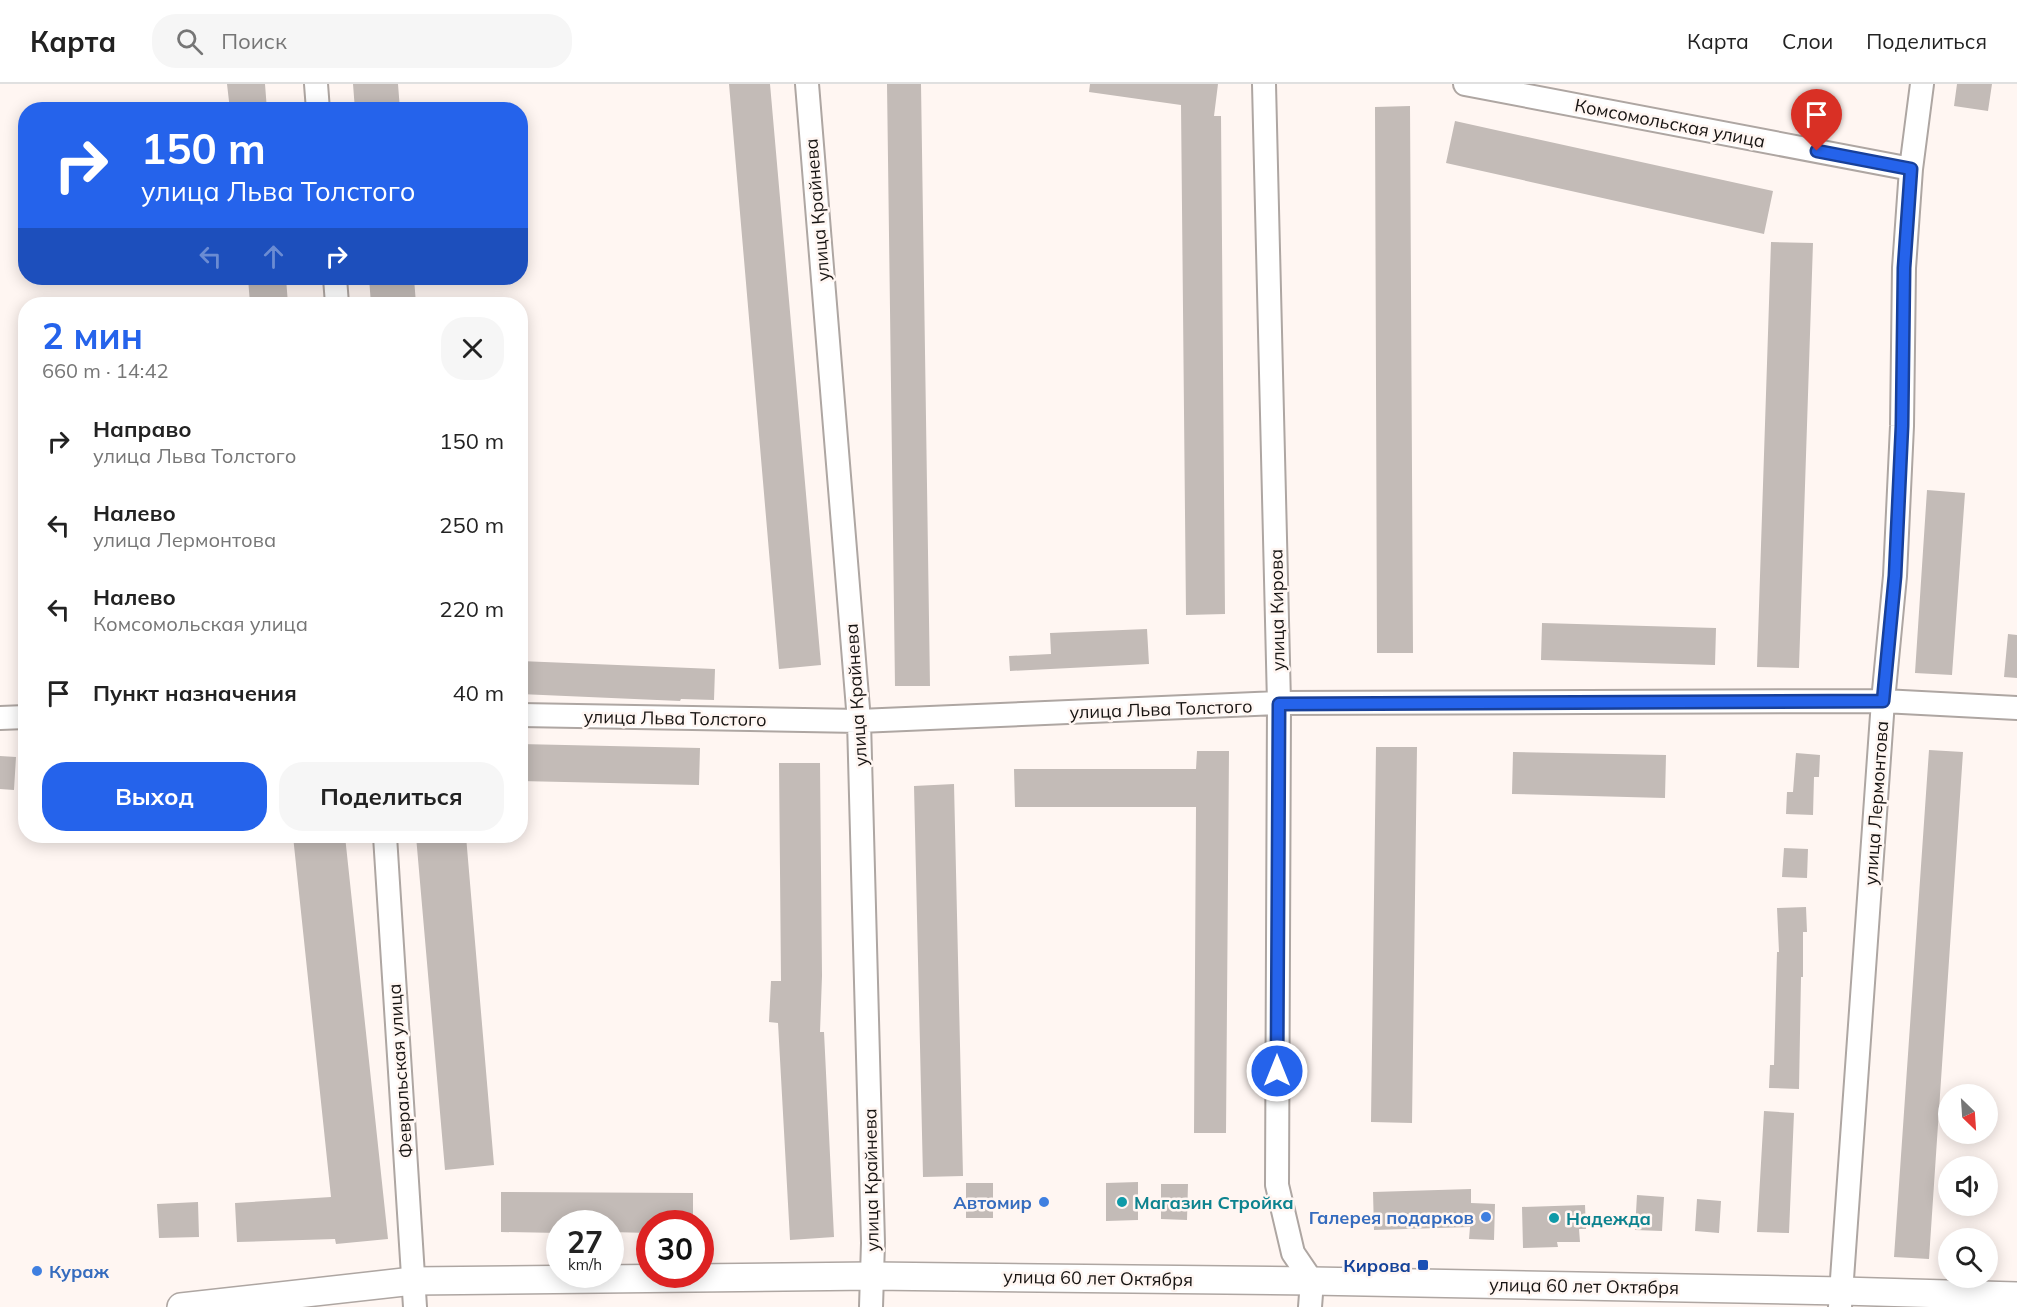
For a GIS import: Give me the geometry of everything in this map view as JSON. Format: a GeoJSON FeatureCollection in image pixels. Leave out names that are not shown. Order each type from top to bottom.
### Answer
{"type":"FeatureCollection","features":[{"type":"Feature","properties":{"kind":"main road","name":"улица 60 лет Октября"},"geometry":{"type":"LineString","coordinates":[[181,1307],[414,1294],[872,1276],[1312,1281],[1841,1299],[2017,1296]]}},
{"type":"Feature","properties":{"kind":"street"},"geometry":{"type":"LineString","coordinates":[[316,84],[317,102]]}},
{"type":"Feature","properties":{"kind":"street","name":"улица Крайнева"},"geometry":{"type":"LineString","coordinates":[[807,84],[860,721],[871,1307]]}},
{"type":"Feature","properties":{"kind":"street","name":"улица Кирова"},"geometry":{"type":"LineString","coordinates":[[1264,84],[1279,704],[1276,1185],[1293,1253],[1312,1281]]}},
{"type":"Feature","properties":{"kind":"street","name":"Комсомольская улица"},"geometry":{"type":"LineString","coordinates":[[1465,84],[1911,169]]}},
{"type":"Feature","properties":{"kind":"street","name":"улица Лермонтова"},"geometry":{"type":"LineString","coordinates":[[1841,1299],[1883,701],[1895,576],[1902,426],[1904,268],[1911,169],[1922,84]]}},
{"type":"Feature","properties":{"kind":"street","name":"улица Льва Толстого"},"geometry":{"type":"LineString","coordinates":[[528,715],[860,721],[1279,704],[1883,701],[2017,708]]}},
{"type":"Feature","properties":{"kind":"street"},"geometry":{"type":"LineString","coordinates":[[0,718],[18,717]]}},
{"type":"Feature","properties":{"kind":"street","name":"Февральская улица"},"geometry":{"type":"LineString","coordinates":[[385,843],[414,1294]]}},
{"type":"Feature","properties":{"kind":"street"},"geometry":{"type":"LineString","coordinates":[[1310,1307],[1312,1281]]}},
{"type":"Feature","properties":{"kind":"building"},"geometry":{"type":"Polygon","coordinates":[[[227,84],[265,84],[266,102],[229,102],[227,84]]]}},
{"type":"Feature","properties":{"kind":"building"},"geometry":{"type":"Polygon","coordinates":[[[353,84],[398,84],[399,102],[354,102],[353,84]]]}},
{"type":"Feature","properties":{"kind":"building"},"geometry":{"type":"Polygon","coordinates":[[[729,84],[770,84],[821,665],[779,669],[729,84]]]}},
{"type":"Feature","properties":{"kind":"building"},"geometry":{"type":"Polygon","coordinates":[[[887,84],[921,84],[930,686],[895,686],[887,84]]]}},
{"type":"Feature","properties":{"kind":"building"},"geometry":{"type":"Polygon","coordinates":[[[1090,84],[1218,84],[1214,116],[1221,116],[1225,614],[1186,615],[1181,105],[1089,92],[1090,84]]]}},
{"type":"Feature","properties":{"kind":"building"},"geometry":{"type":"Polygon","coordinates":[[[1957,84],[1992,84],[1988,111],[1954,106],[1957,84]]]}},
{"type":"Feature","properties":{"kind":"building"},"geometry":{"type":"Polygon","coordinates":[[[1410,106],[1413,653],[1377,653],[1375,107],[1410,106]]]}},
{"type":"Feature","properties":{"kind":"building"},"geometry":{"type":"Polygon","coordinates":[[[1455,121],[1773,191],[1764,234],[1446,163],[1455,121]]]}},
{"type":"Feature","properties":{"kind":"building"},"geometry":{"type":"Polygon","coordinates":[[[1771,242],[1813,243],[1799,668],[1757,667],[1771,242]]]}},
{"type":"Feature","properties":{"kind":"building"},"geometry":{"type":"Polygon","coordinates":[[[249,285],[287,285],[287,297],[249,297],[249,285]]]}},
{"type":"Feature","properties":{"kind":"building"},"geometry":{"type":"Polygon","coordinates":[[[370,285],[415,285],[415,297],[370,297],[370,285]]]}},
{"type":"Feature","properties":{"kind":"building"},"geometry":{"type":"Polygon","coordinates":[[[1927,490],[1965,493],[1952,675],[1915,673],[1927,490]]]}},
{"type":"Feature","properties":{"kind":"building"},"geometry":{"type":"Polygon","coordinates":[[[1542,623],[1716,628],[1715,665],[1541,660],[1542,623]]]}},
{"type":"Feature","properties":{"kind":"building"},"geometry":{"type":"Polygon","coordinates":[[[1147,629],[1149,664],[1010,671],[1009,656],[1051,654],[1050,633],[1147,629]]]}},
{"type":"Feature","properties":{"kind":"building"},"geometry":{"type":"Polygon","coordinates":[[[2008,634],[2017,635],[2017,678],[2004,677],[2008,634]]]}},
{"type":"Feature","properties":{"kind":"building"},"geometry":{"type":"Polygon","coordinates":[[[528,661],[715,669],[714,700],[681,699],[680,701],[528,694],[528,661]]]}},
{"type":"Feature","properties":{"kind":"building"},"geometry":{"type":"Polygon","coordinates":[[[528,744],[700,748],[699,785],[528,781],[528,744]]]}},
{"type":"Feature","properties":{"kind":"building"},"geometry":{"type":"Polygon","coordinates":[[[1376,747],[1417,747],[1412,1123],[1371,1122],[1376,747]]]}},
{"type":"Feature","properties":{"kind":"building"},"geometry":{"type":"Polygon","coordinates":[[[1929,750],[1963,752],[1941,1084],[1938,1084],[1938,1125],[1929,1259],[1894,1257],[1929,750]]]}},
{"type":"Feature","properties":{"kind":"building"},"geometry":{"type":"Polygon","coordinates":[[[1197,751],[1229,751],[1226,1133],[1194,1133],[1196,807],[1015,807],[1014,769],[1196,769],[1197,751]]]}},
{"type":"Feature","properties":{"kind":"building"},"geometry":{"type":"Polygon","coordinates":[[[1513,752],[1666,755],[1665,798],[1512,794],[1513,752]]]}},
{"type":"Feature","properties":{"kind":"building"},"geometry":{"type":"Polygon","coordinates":[[[1796,753],[1820,755],[1819,777],[1814,777],[1813,815],[1786,814],[1787,792],[1793,792],[1796,753]]]}},
{"type":"Feature","properties":{"kind":"building"},"geometry":{"type":"Polygon","coordinates":[[[0,756],[16,757],[14,790],[0,789],[0,756]]]}},
{"type":"Feature","properties":{"kind":"building"},"geometry":{"type":"Polygon","coordinates":[[[779,763],[820,763],[822,976],[820,1032],[824,1032],[834,1237],[790,1240],[778,1023],[769,1022],[771,981],[781,981],[779,763]]]}},
{"type":"Feature","properties":{"kind":"building"},"geometry":{"type":"Polygon","coordinates":[[[954,784],[963,1176],[923,1177],[914,786],[954,784]]]}},
{"type":"Feature","properties":{"kind":"building"},"geometry":{"type":"Polygon","coordinates":[[[294,843],[346,843],[388,1239],[336,1244],[335,1239],[237,1242],[235,1203],[331,1197],[294,843]]]}},
{"type":"Feature","properties":{"kind":"building"},"geometry":{"type":"Polygon","coordinates":[[[417,843],[467,843],[494,1165],[445,1170],[417,843]]]}},
{"type":"Feature","properties":{"kind":"building"},"geometry":{"type":"Polygon","coordinates":[[[1784,848],[1808,849],[1807,878],[1782,877],[1784,848]]]}},
{"type":"Feature","properties":{"kind":"building"},"geometry":{"type":"Polygon","coordinates":[[[1806,907],[1807,932],[1803,932],[1803,977],[1801,977],[1799,1089],[1769,1088],[1770,1065],[1774,1065],[1777,952],[1779,952],[1777,908],[1806,907]]]}},
{"type":"Feature","properties":{"kind":"building"},"geometry":{"type":"Polygon","coordinates":[[[1764,1111],[1794,1113],[1789,1233],[1757,1232],[1764,1111]]]}},
{"type":"Feature","properties":{"kind":"building","name":"Магазин Стройка"},"geometry":{"type":"Polygon","coordinates":[[[1138,1182],[1138,1220],[1106,1221],[1106,1183],[1138,1182]]]}},
{"type":"Feature","properties":{"kind":"building"},"geometry":{"type":"Polygon","coordinates":[[[966,1183],[993,1183],[993,1218],[966,1218],[966,1183]]]}},
{"type":"Feature","properties":{"kind":"building"},"geometry":{"type":"Polygon","coordinates":[[[1161,1184],[1188,1184],[1187,1220],[1161,1219],[1161,1184]]]}},
{"type":"Feature","properties":{"kind":"building"},"geometry":{"type":"Polygon","coordinates":[[[1471,1189],[1471,1203],[1495,1204],[1494,1240],[1469,1239],[1470,1227],[1374,1230],[1373,1192],[1471,1189]]]}},
{"type":"Feature","properties":{"kind":"building"},"geometry":{"type":"Polygon","coordinates":[[[501,1192],[693,1193],[693,1210],[636,1210],[636,1233],[624,1232],[624,1210],[546,1210],[546,1233],[501,1232],[501,1192]]]}},
{"type":"Feature","properties":{"kind":"building"},"geometry":{"type":"Polygon","coordinates":[[[1637,1195],[1664,1197],[1662,1231],[1635,1230],[1637,1195]]]}},
{"type":"Feature","properties":{"kind":"building"},"geometry":{"type":"Polygon","coordinates":[[[1697,1199],[1721,1201],[1719,1233],[1695,1231],[1697,1199]]]}},
{"type":"Feature","properties":{"kind":"building"},"geometry":{"type":"Polygon","coordinates":[[[198,1202],[199,1237],[159,1238],[157,1204],[198,1202]]]}},
{"type":"Feature","properties":{"kind":"building","name":"Надежда"},"geometry":{"type":"Polygon","coordinates":[[[1585,1205],[1586,1229],[1579,1229],[1580,1242],[1557,1242],[1558,1247],[1523,1248],[1522,1207],[1585,1205]]]}},
{"type":"Feature","properties":{"kind":"place","name":"Автомир"},"geometry":{"type":"Point","coordinates":[1044,1202]}},
{"type":"Feature","properties":{"kind":"place","name":"Магазин Стройка"},"geometry":{"type":"Point","coordinates":[1122,1202]}},
{"type":"Feature","properties":{"kind":"place","name":"Галерея подарков"},"geometry":{"type":"Point","coordinates":[1486,1217]}},
{"type":"Feature","properties":{"kind":"place","name":"Надежда"},"geometry":{"type":"Point","coordinates":[1554,1218]}},
{"type":"Feature","properties":{"kind":"place","name":"Кирова"},"geometry":{"type":"Point","coordinates":[1423,1265]}},
{"type":"Feature","properties":{"kind":"place","name":"Кураж"},"geometry":{"type":"Point","coordinates":[37,1271]}},
{"type":"Feature","properties":{"kind":"route"},"geometry":{"type":"LineString","coordinates":[[1277,1071],[1279,704],[1883,701],[1895,576],[1902,426],[1904,268],[1911,169],[1817,151]]}}]}
